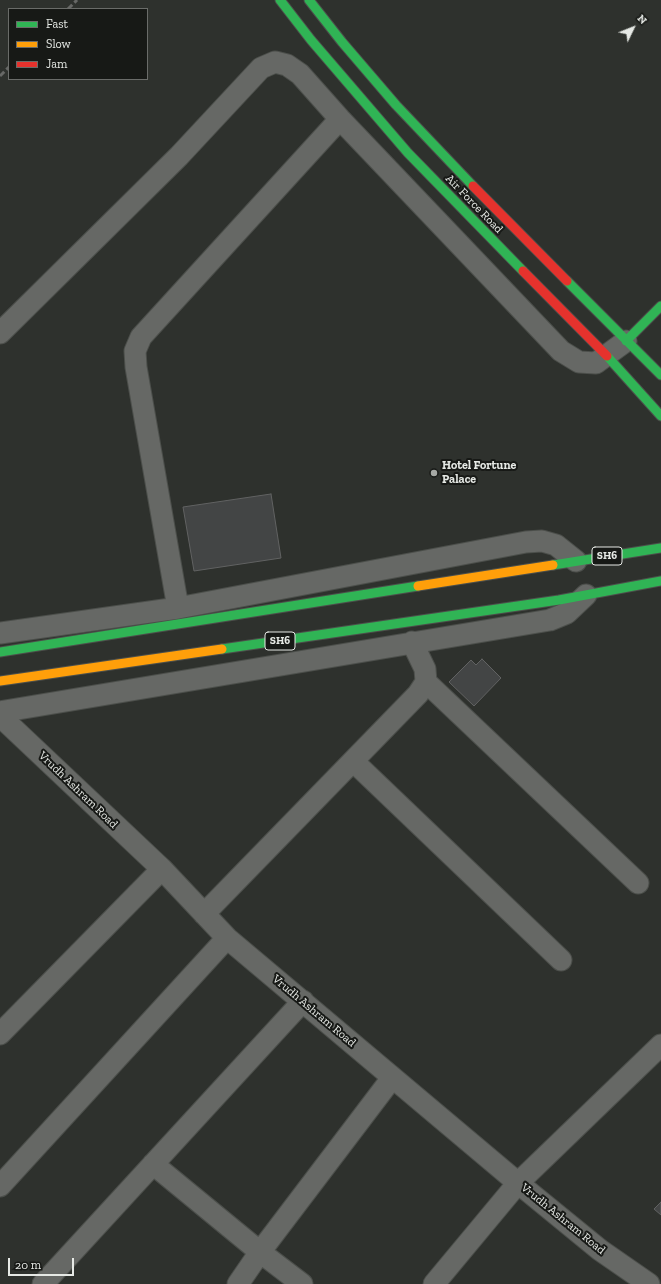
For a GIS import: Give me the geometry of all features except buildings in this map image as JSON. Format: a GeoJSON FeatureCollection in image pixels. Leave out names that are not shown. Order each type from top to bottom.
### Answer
{"type":"FeatureCollection","features":[{"type":"Feature","properties":{"kind":"main road","name":"Air Force Road"},"geometry":{"type":"LineString","coordinates":[[280,0],[311,40],[408,153],[606,355],[661,416]]}},
{"type":"Feature","properties":{"kind":"main road","name":"Air Force Road"},"geometry":{"type":"LineString","coordinates":[[309,0],[342,42],[396,105],[464,178],[661,375]]}},
{"type":"Feature","properties":{"kind":"main road"},"geometry":{"type":"LineString","coordinates":[[626,341],[661,306]]}},
{"type":"Feature","properties":{"kind":"main road","name":"SH6"},"geometry":{"type":"LineString","coordinates":[[0,652],[661,548]]}},
{"type":"Feature","properties":{"kind":"main road","name":"SH6"},"geometry":{"type":"LineString","coordinates":[[0,681],[559,600],[661,581]]}},
{"type":"Feature","properties":{"kind":"street"},"geometry":{"type":"LineString","coordinates":[[0,333],[179,156],[261,68],[275,62],[287,65],[300,74],[340,119],[561,351],[579,362],[596,363],[626,341]]}},
{"type":"Feature","properties":{"kind":"street"},"geometry":{"type":"LineString","coordinates":[[178,608],[136,367],[135,351],[141,337],[340,119]]}},
{"type":"Feature","properties":{"kind":"street"},"geometry":{"type":"LineString","coordinates":[[0,633],[178,608],[526,542],[542,541],[556,545],[576,561]]}},
{"type":"Feature","properties":{"kind":"street"},"geometry":{"type":"LineString","coordinates":[[0,712],[550,620],[567,613],[586,595]]}},
{"type":"Feature","properties":{"kind":"street"},"geometry":{"type":"LineString","coordinates":[[204,914],[418,694],[426,682],[425,668],[412,642]]}},
{"type":"Feature","properties":{"kind":"street"},"geometry":{"type":"LineString","coordinates":[[426,682],[638,883]]}},
{"type":"Feature","properties":{"kind":"street","name":"Vrudh Ashram Road"},"geometry":{"type":"LineString","coordinates":[[0,716],[162,869],[228,938],[518,1183],[643,1283]]}},
{"type":"Feature","properties":{"kind":"street"},"geometry":{"type":"LineString","coordinates":[[353,761],[561,960]]}},
{"type":"Feature","properties":{"kind":"street"},"geometry":{"type":"LineString","coordinates":[[0,1034],[162,869]]}},
{"type":"Feature","properties":{"kind":"street"},"geometry":{"type":"LineString","coordinates":[[0,1186],[228,938]]}},
{"type":"Feature","properties":{"kind":"street"},"geometry":{"type":"LineString","coordinates":[[43,1284],[303,1001]]}},
{"type":"Feature","properties":{"kind":"street"},"geometry":{"type":"LineString","coordinates":[[434,1284],[518,1183],[661,1046]]}},
{"type":"Feature","properties":{"kind":"street"},"geometry":{"type":"LineString","coordinates":[[238,1284],[260,1252],[392,1078]]}},
{"type":"Feature","properties":{"kind":"street"},"geometry":{"type":"LineString","coordinates":[[153,1164],[260,1252],[302,1284]]}},
{"type":"Feature","properties":{"kind":"railway"},"geometry":{"type":"LineString","coordinates":[[69,8],[77,0]]}},
{"type":"Feature","properties":{"kind":"railway"},"geometry":{"type":"LineString","coordinates":[[0,76],[8,68]]}},
{"type":"Feature","properties":{"kind":"traffic: fast"},"geometry":{"type":"LineString","coordinates":[[280,0],[311,40],[408,153],[523,271]]}},
{"type":"Feature","properties":{"kind":"traffic: fast"},"geometry":{"type":"LineString","coordinates":[[309,0],[342,42],[396,105],[473,186]]}},
{"type":"Feature","properties":{"kind":"traffic: fast"},"geometry":{"type":"LineString","coordinates":[[567,281],[661,375]]}},
{"type":"Feature","properties":{"kind":"traffic: fast"},"geometry":{"type":"LineString","coordinates":[[626,341],[661,306]]}},
{"type":"Feature","properties":{"kind":"traffic: fast"},"geometry":{"type":"LineString","coordinates":[[607,356],[661,416]]}},
{"type":"Feature","properties":{"kind":"traffic: fast"},"geometry":{"type":"LineString","coordinates":[[553,565],[661,548]]}},
{"type":"Feature","properties":{"kind":"traffic: fast"},"geometry":{"type":"LineString","coordinates":[[559,600],[661,581]]}},
{"type":"Feature","properties":{"kind":"traffic: fast"},"geometry":{"type":"LineString","coordinates":[[0,652],[418,586]]}},
{"type":"Feature","properties":{"kind":"traffic: fast"},"geometry":{"type":"LineString","coordinates":[[222,649],[559,600]]}},
{"type":"Feature","properties":{"kind":"traffic: slow"},"geometry":{"type":"LineString","coordinates":[[418,586],[553,565]]}},
{"type":"Feature","properties":{"kind":"traffic: slow"},"geometry":{"type":"LineString","coordinates":[[0,681],[222,649]]}},
{"type":"Feature","properties":{"kind":"traffic: jam"},"geometry":{"type":"LineString","coordinates":[[473,186],[567,281]]}},
{"type":"Feature","properties":{"kind":"traffic: jam"},"geometry":{"type":"LineString","coordinates":[[523,271],[607,356]]}},
{"type":"Feature","properties":{"kind":"place","name":"Hotel Fortune Palace"},"geometry":{"type":"Point","coordinates":[434,473]}}]}
